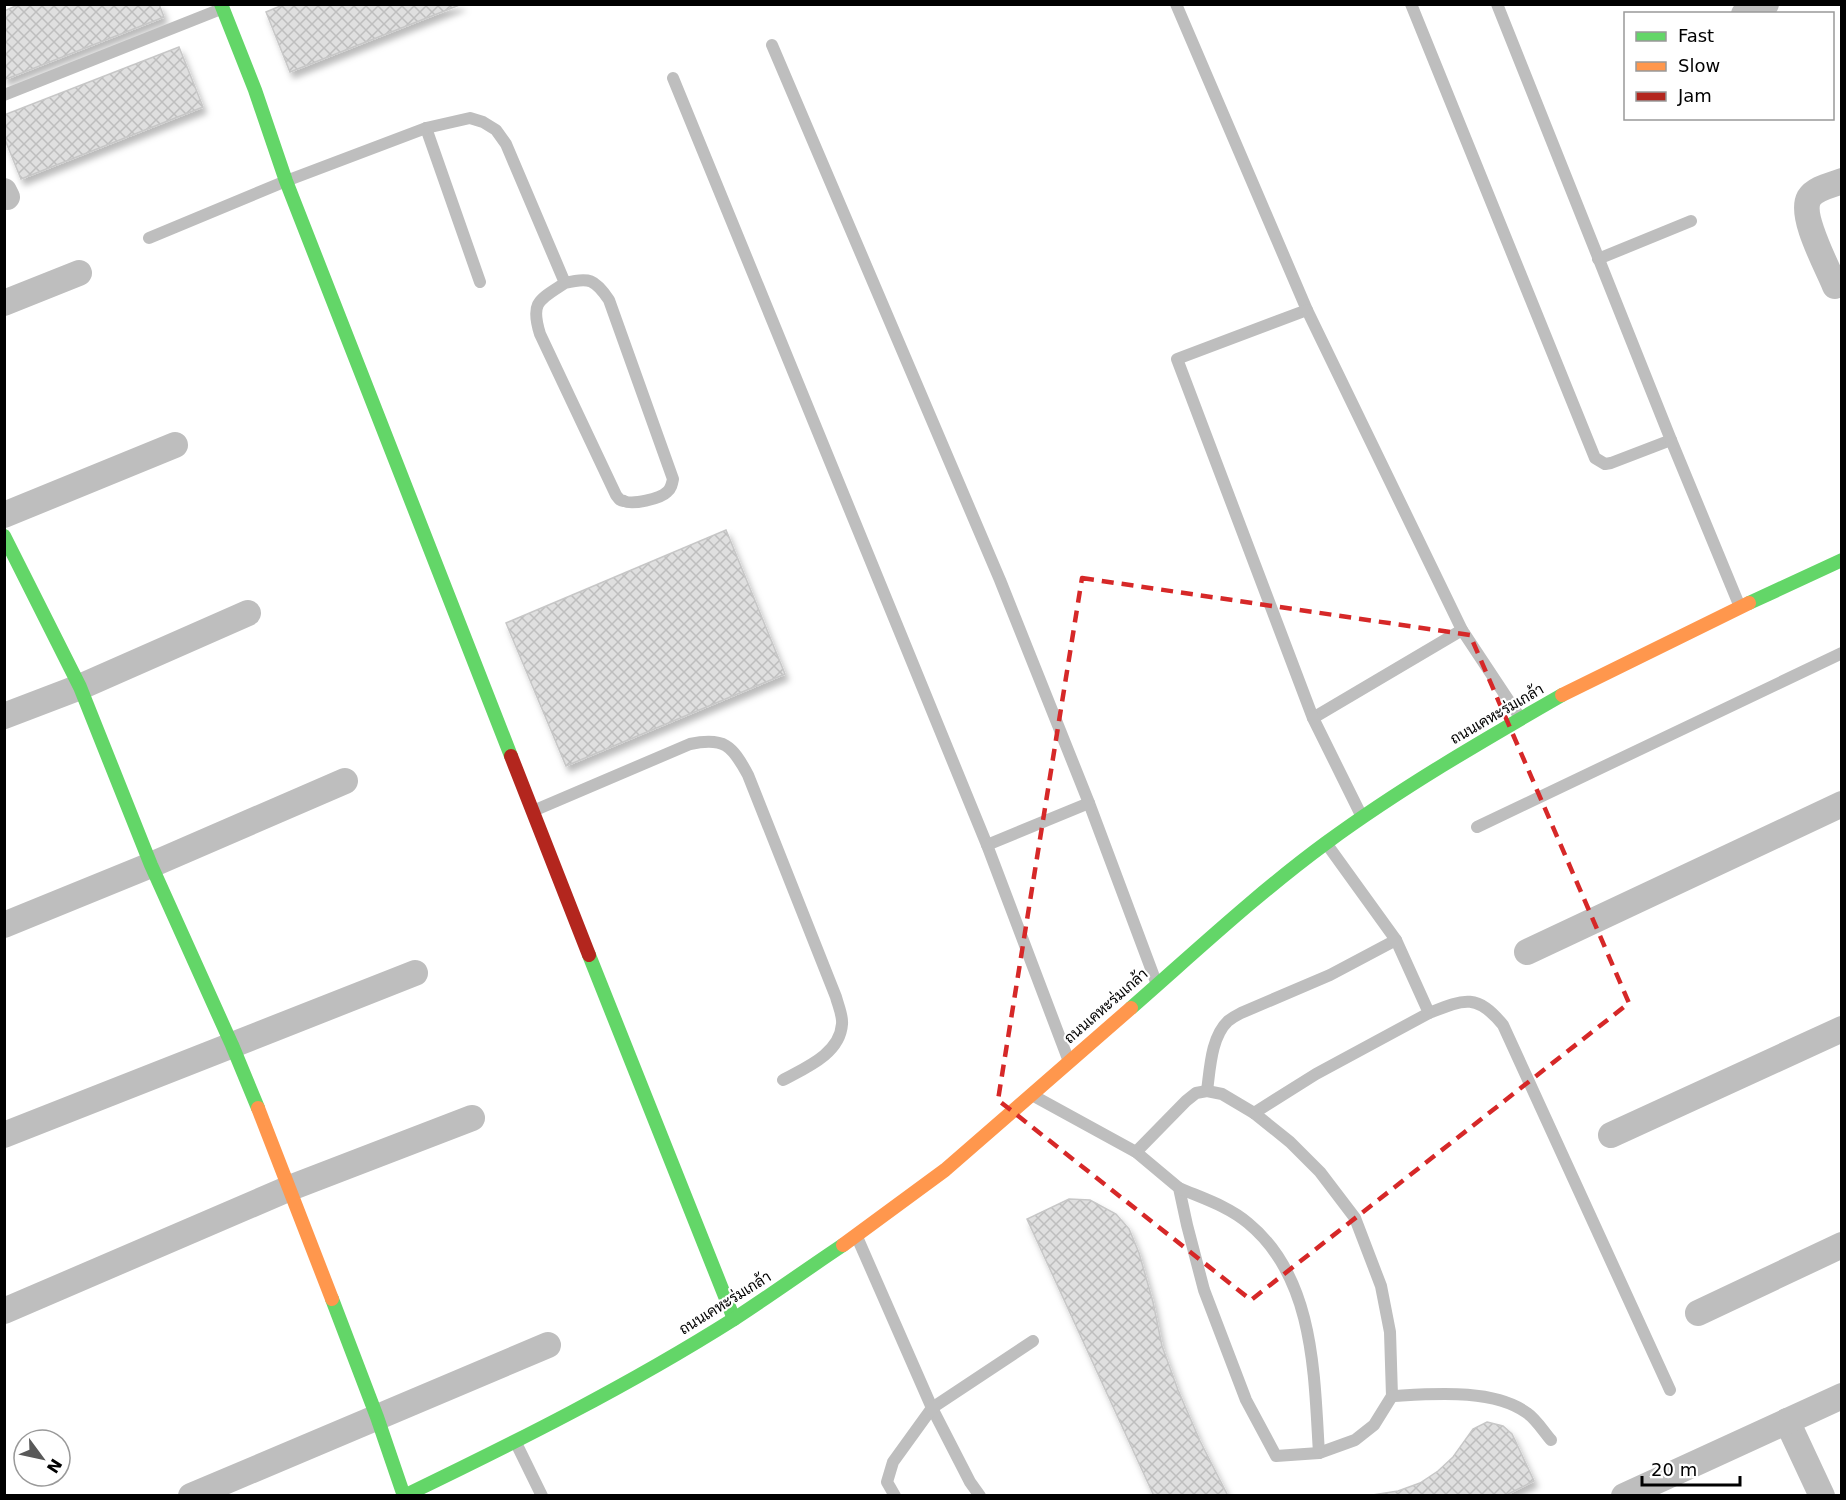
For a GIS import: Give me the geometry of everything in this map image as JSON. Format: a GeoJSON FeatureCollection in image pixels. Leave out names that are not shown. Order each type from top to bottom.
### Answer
{"type":"FeatureCollection","features":[{"type":"Feature","properties":{"kind":"street"},"geometry":{"type":"LineString","coordinates":[[1748,12],[1766,4]]}},
{"type":"Feature","properties":{"kind":"street"},"geometry":{"type":"LineString","coordinates":[[226,6],[286,181],[532,811],[734,1319]]}},
{"type":"Feature","properties":{"kind":"street"},"geometry":{"type":"LineString","coordinates":[[1835,286],[1809,225],[1806,209],[1809,199],[1816,191],[1842,181]]}},
{"type":"Feature","properties":{"kind":"street"},"geometry":{"type":"LineString","coordinates":[[4,303],[79,273]]}},
{"type":"Feature","properties":{"kind":"street"},"geometry":{"type":"LineString","coordinates":[[4,515],[175,445]]}},
{"type":"Feature","properties":{"kind":"street"},"geometry":{"type":"LineString","coordinates":[[4,536],[80,687],[151,865],[232,1045],[290,1188],[377,1417],[404,1496]]}},
{"type":"Feature","properties":{"kind":"street","name":"ถนนเคหะร่มเกล้า"},"geometry":{"type":"LineString","coordinates":[[404,1496],[516,1442],[622,1385],[734,1319],[856,1236],[945,1170],[1245,908],[1326,843],[1405,789],[1566,693],[1740,607],[1842,560]]}},
{"type":"Feature","properties":{"kind":"street"},"geometry":{"type":"LineString","coordinates":[[4,716],[80,687],[248,613]]}},
{"type":"Feature","properties":{"kind":"street"},"geometry":{"type":"LineString","coordinates":[[4,925],[151,865],[345,781]]}},
{"type":"Feature","properties":{"kind":"street"},"geometry":{"type":"LineString","coordinates":[[1527,952],[1842,804]]}},
{"type":"Feature","properties":{"kind":"street"},"geometry":{"type":"LineString","coordinates":[[4,1135],[415,973]]}},
{"type":"Feature","properties":{"kind":"street"},"geometry":{"type":"LineString","coordinates":[[1611,1135],[1842,1029]]}},
{"type":"Feature","properties":{"kind":"street"},"geometry":{"type":"LineString","coordinates":[[4,1311],[290,1188],[472,1118]]}},
{"type":"Feature","properties":{"kind":"street"},"geometry":{"type":"LineString","coordinates":[[1698,1313],[1842,1245]]}},
{"type":"Feature","properties":{"kind":"street"},"geometry":{"type":"LineString","coordinates":[[191,1496],[548,1344]]}},
{"type":"Feature","properties":{"kind":"street"},"geometry":{"type":"LineString","coordinates":[[1624,1496],[1842,1396]]}},
{"type":"Feature","properties":{"kind":"street"},"geometry":{"type":"LineString","coordinates":[[1787,1421],[1822,1496]]}},
{"type":"Feature","properties":{"kind":"lane"},"geometry":{"type":"LineString","coordinates":[[1176,4],[1307,310],[1462,630],[1521,719]]}},
{"type":"Feature","properties":{"kind":"lane"},"geometry":{"type":"LineString","coordinates":[[1411,4],[1594,458],[1605,464],[1611,463],[1671,440]]}},
{"type":"Feature","properties":{"kind":"lane"},"geometry":{"type":"LineString","coordinates":[[1497,4],[1740,607]]}},
{"type":"Feature","properties":{"kind":"lane"},"geometry":{"type":"LineString","coordinates":[[4,95],[226,6]]}},
{"type":"Feature","properties":{"kind":"lane"},"geometry":{"type":"LineString","coordinates":[[772,45],[1000,580],[1089,803],[1157,984]]}},
{"type":"Feature","properties":{"kind":"lane"},"geometry":{"type":"LineString","coordinates":[[673,78],[987,845],[1068,1061]]}},
{"type":"Feature","properties":{"kind":"lane"},"geometry":{"type":"LineString","coordinates":[[148,238],[286,181],[426,128],[470,118],[483,122],[496,130],[506,144],[565,284]]}},
{"type":"Feature","properties":{"kind":"lane"},"geometry":{"type":"LineString","coordinates":[[426,128],[480,282]]}},
{"type":"Feature","properties":{"kind":"lane"},"geometry":{"type":"LineString","coordinates":[[1598,259],[1691,221]]}},
{"type":"Feature","properties":{"kind":"lane"},"geometry":{"type":"LineString","coordinates":[[583,278],[594,282],[609,300],[673,479],[667,493],[657,498],[627,503],[616,495],[540,334],[535,318],[537,305],[544,297],[565,284],[583,278]]}},
{"type":"Feature","properties":{"kind":"lane"},"geometry":{"type":"LineString","coordinates":[[1307,310],[1177,359],[1313,718],[1362,818]]}},
{"type":"Feature","properties":{"kind":"lane"},"geometry":{"type":"LineString","coordinates":[[1313,718],[1462,630]]}},
{"type":"Feature","properties":{"kind":"lane"},"geometry":{"type":"LineString","coordinates":[[1478,827],[1842,653]]}},
{"type":"Feature","properties":{"kind":"lane"},"geometry":{"type":"LineString","coordinates":[[532,811],[690,744],[712,741],[726,746],[737,754],[748,775],[823,964],[843,1023],[837,1042],[818,1061],[783,1080]]}},
{"type":"Feature","properties":{"kind":"lane"},"geometry":{"type":"LineString","coordinates":[[987,845],[1089,803]]}},
{"type":"Feature","properties":{"kind":"lane"},"geometry":{"type":"LineString","coordinates":[[1326,843],[1395,940],[1429,1013]]}},
{"type":"Feature","properties":{"kind":"lane"},"geometry":{"type":"LineString","coordinates":[[1207,1091],[1214,1048],[1220,1033],[1228,1022],[1241,1013],[1330,975],[1395,940]]}},
{"type":"Feature","properties":{"kind":"lane"},"geometry":{"type":"LineString","coordinates":[[1254,1113],[1316,1074],[1429,1013],[1459,1001],[1473,1002],[1491,1010],[1503,1025],[1670,1390]]}},
{"type":"Feature","properties":{"kind":"lane"},"geometry":{"type":"LineString","coordinates":[[1136,1152],[1196,1093],[1207,1091],[1222,1094],[1254,1113],[1290,1142],[1320,1172],[1356,1218],[1381,1286],[1390,1332],[1392,1396],[1374,1425],[1355,1440],[1319,1453],[1276,1456],[1246,1400],[1204,1290],[1186,1225],[1179,1188]]}},
{"type":"Feature","properties":{"kind":"lane"},"geometry":{"type":"LineString","coordinates":[[1031,1095],[1136,1152],[1179,1188],[1225,1208],[1248,1223],[1278,1255],[1294,1288],[1307,1327],[1314,1379],[1319,1453]]}},
{"type":"Feature","properties":{"kind":"lane"},"geometry":{"type":"LineString","coordinates":[[856,1236],[932,1408],[970,1482],[980,1496]]}},
{"type":"Feature","properties":{"kind":"lane"},"geometry":{"type":"LineString","coordinates":[[894,1496],[887,1482],[893,1462],[932,1408],[1033,1341]]}},
{"type":"Feature","properties":{"kind":"lane"},"geometry":{"type":"LineString","coordinates":[[1392,1396],[1452,1394],[1505,1401],[1528,1413],[1551,1440]]}},
{"type":"Feature","properties":{"kind":"lane"},"geometry":{"type":"LineString","coordinates":[[516,1442],[542,1496]]}},
{"type":"Feature","properties":{"kind":"highlighted area"},"geometry":{"type":"Polygon","coordinates":[[[1082,578],[1470,635],[1629,1003],[1251,1300],[998,1100],[1082,578]]]}},
{"type":"Feature","properties":{"kind":"building"},"geometry":{"type":"Polygon","coordinates":[[[20,4],[159,4],[164,17],[4,80],[4,11],[20,4]]]}},
{"type":"Feature","properties":{"kind":"building"},"geometry":{"type":"Polygon","coordinates":[[[285,4],[462,4],[290,72],[266,12],[285,4]]]}},
{"type":"Feature","properties":{"kind":"building"},"geometry":{"type":"Polygon","coordinates":[[[179,47],[203,107],[21,179],[4,137],[4,115],[179,47]]]}},
{"type":"Feature","properties":{"kind":"building"},"geometry":{"type":"Polygon","coordinates":[[[726,530],[785,674],[566,766],[506,623],[726,530]]]}},
{"type":"Feature","properties":{"kind":"building"},"geometry":{"type":"Polygon","coordinates":[[[1069,1199],[1090,1200],[1116,1214],[1129,1229],[1139,1253],[1153,1302],[1162,1346],[1178,1390],[1200,1441],[1228,1496],[1154,1496],[1027,1219],[1069,1199]]]}},
{"type":"Feature","properties":{"kind":"building"},"geometry":{"type":"Polygon","coordinates":[[[1487,1422],[1503,1426],[1512,1434],[1534,1481],[1504,1496],[1366,1496],[1398,1491],[1420,1483],[1453,1457],[1473,1429],[1487,1422]]]}},
{"type":"Feature","properties":{"kind":"traffic: fast"},"geometry":{"type":"LineString","coordinates":[[221,4],[255,90],[286,181],[511,756]]}},
{"type":"Feature","properties":{"kind":"traffic: fast"},"geometry":{"type":"LineString","coordinates":[[4,536],[80,687],[151,865],[258,1108]]}},
{"type":"Feature","properties":{"kind":"traffic: fast"},"geometry":{"type":"LineString","coordinates":[[1749,603],[1842,560]]}},
{"type":"Feature","properties":{"kind":"traffic: fast"},"geometry":{"type":"LineString","coordinates":[[1131,1008],[1251,902],[1326,843],[1413,784],[1562,695]]}},
{"type":"Feature","properties":{"kind":"traffic: fast"},"geometry":{"type":"LineString","coordinates":[[589,955],[734,1319]]}},
{"type":"Feature","properties":{"kind":"traffic: fast"},"geometry":{"type":"LineString","coordinates":[[404,1496],[530,1434],[694,1344],[843,1245]]}},
{"type":"Feature","properties":{"kind":"traffic: fast"},"geometry":{"type":"LineString","coordinates":[[332,1299],[404,1496]]}},
{"type":"Feature","properties":{"kind":"traffic: slow"},"geometry":{"type":"LineString","coordinates":[[1562,695],[1749,603]]}},
{"type":"Feature","properties":{"kind":"traffic: slow"},"geometry":{"type":"LineString","coordinates":[[843,1245],[945,1170],[1131,1008]]}},
{"type":"Feature","properties":{"kind":"traffic: slow"},"geometry":{"type":"LineString","coordinates":[[258,1108],[332,1299]]}},
{"type":"Feature","properties":{"kind":"traffic: jam"},"geometry":{"type":"LineString","coordinates":[[511,756],[589,955]]}}]}
